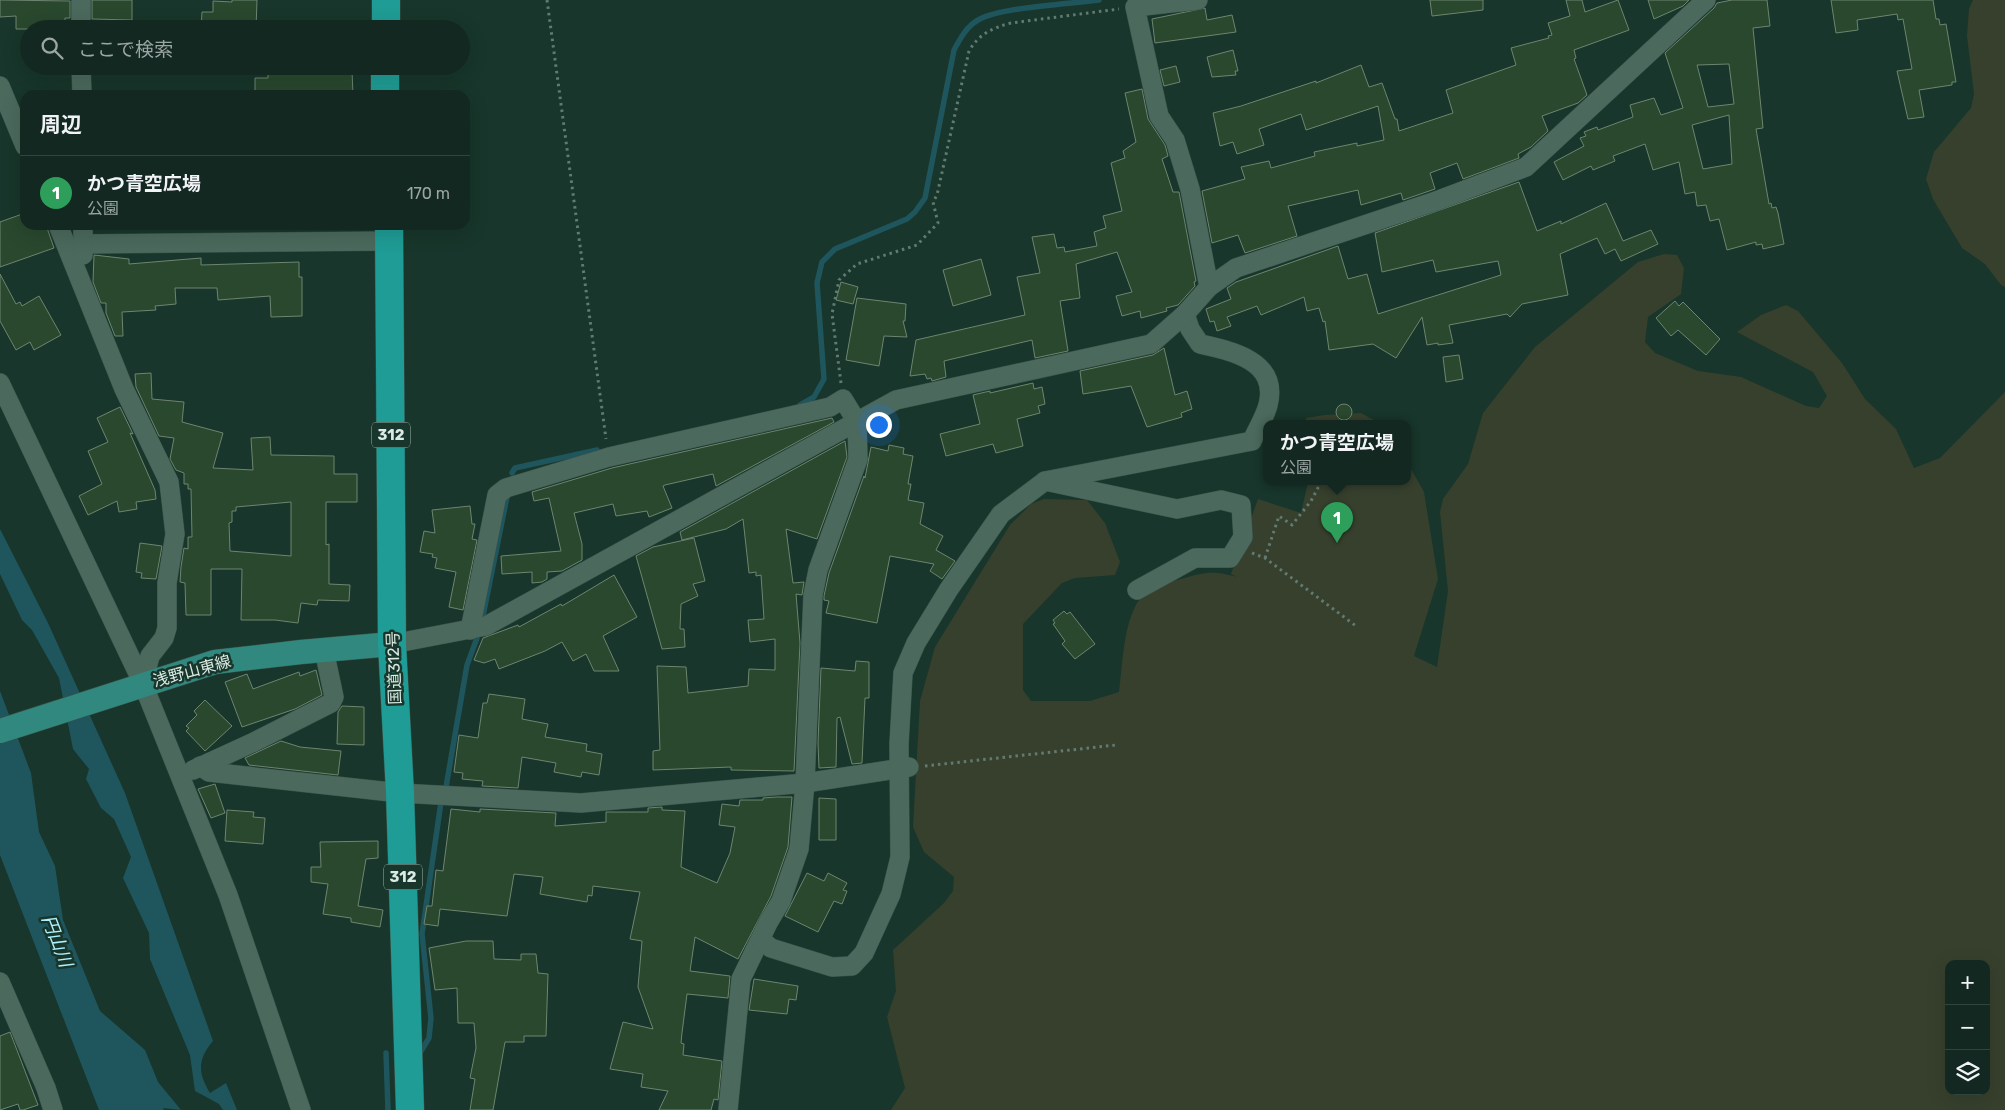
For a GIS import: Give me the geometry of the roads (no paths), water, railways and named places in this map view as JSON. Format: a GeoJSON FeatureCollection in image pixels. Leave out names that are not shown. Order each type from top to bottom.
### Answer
{"type":"FeatureCollection","features":[{"type":"Feature","properties":{"kind":"highway"},"geometry":{"type":"LineString","coordinates":[[386,0],[386,20]]}},
{"type":"Feature","properties":{"kind":"highway"},"geometry":{"type":"LineString","coordinates":[[384,90],[385,75]]}},
{"type":"Feature","properties":{"kind":"highway","name":"国道312号"},"geometry":{"type":"LineString","coordinates":[[389,233],[392,644],[400,793],[410,1110]]}},
{"type":"Feature","properties":{"kind":"main road","name":"浅野山東線"},"geometry":{"type":"LineString","coordinates":[[0,731],[215,662],[392,644]]}},
{"type":"Feature","properties":{"kind":"street"},"geometry":{"type":"LineString","coordinates":[[81,0],[81,20]]}},
{"type":"Feature","properties":{"kind":"street"},"geometry":{"type":"LineString","coordinates":[[1198,0],[1135,7],[1159,116],[1175,140],[1190,189],[1209,287]]}},
{"type":"Feature","properties":{"kind":"street"},"geometry":{"type":"LineString","coordinates":[[392,644],[486,626],[896,400],[1151,344],[1186,314],[1209,287],[1236,268],[1436,201],[1526,168],[1706,0]]}},
{"type":"Feature","properties":{"kind":"street"},"geometry":{"type":"LineString","coordinates":[[81,75],[82,90]]}},
{"type":"Feature","properties":{"kind":"street"},"geometry":{"type":"LineString","coordinates":[[0,86],[20,134]]}},
{"type":"Feature","properties":{"kind":"street"},"geometry":{"type":"LineString","coordinates":[[60,230],[124,389],[168,482],[175,534],[167,583],[167,628],[164,638],[150,656],[136,687]]}},
{"type":"Feature","properties":{"kind":"street"},"geometry":{"type":"LineString","coordinates":[[82,284],[83,234],[389,233]]}},
{"type":"Feature","properties":{"kind":"street"},"geometry":{"type":"LineString","coordinates":[[761,940],[771,948],[832,967],[852,966],[864,953],[891,894],[900,857],[905,768],[903,673],[916,643],[949,589],[1001,514],[1045,481],[1252,440],[1268,406],[1271,386],[1261,370],[1246,358],[1233,352],[1200,344],[1190,329],[1186,314]]}},
{"type":"Feature","properties":{"kind":"street"},"geometry":{"type":"LineString","coordinates":[[0,383],[136,687],[179,776],[228,895],[302,1110]]}},
{"type":"Feature","properties":{"kind":"street"},"geometry":{"type":"LineString","coordinates":[[470,630],[497,495],[506,488],[609,457],[830,407],[843,399],[857,422],[858,459],[818,570],[813,595],[805,783],[799,849],[781,901],[768,923],[741,979],[728,1110]]}},
{"type":"Feature","properties":{"kind":"street"},"geometry":{"type":"LineString","coordinates":[[1045,481],[1178,509],[1221,500],[1241,504],[1243,537],[1238,548],[1230,558],[1195,558],[1136,590]]}},
{"type":"Feature","properties":{"kind":"street"},"geometry":{"type":"LineString","coordinates":[[179,776],[331,703],[334,697],[324,650]]}},
{"type":"Feature","properties":{"kind":"street"},"geometry":{"type":"LineString","coordinates":[[200,766],[209,772],[400,793],[580,804],[805,783],[905,768]]}},
{"type":"Feature","properties":{"kind":"street"},"geometry":{"type":"LineString","coordinates":[[0,982],[46,1088],[53,1110]]}},
{"type":"Feature","properties":{"kind":"water"},"geometry":{"type":"Polygon","coordinates":[[[0,529],[48,623],[125,793],[213,1041],[204,1054],[202,1061],[201,1073],[203,1079],[210,1093],[226,1083],[237,1110],[223,1110],[219,1104],[195,1091],[190,1055],[150,959],[149,933],[123,878],[131,857],[114,819],[101,808],[86,779],[89,769],[73,749],[59,678],[32,630],[22,620],[0,574],[0,529]]]}},
{"type":"Feature","properties":{"kind":"water","name":"円山川"},"geometry":{"type":"Polygon","coordinates":[[[0,691],[31,773],[39,832],[55,866],[63,920],[100,1011],[145,1050],[158,1082],[181,1110],[163,1108],[164,1110],[99,1110],[0,855],[0,691]]]}},
{"type":"Feature","properties":{"kind":"waterway"},"geometry":{"type":"LineString","coordinates":[[800,405],[814,397],[824,379],[817,283],[822,262],[835,249],[907,219],[915,212],[925,198],[954,50],[964,34],[978,20],[1002,12],[1099,0]]}},
{"type":"Feature","properties":{"kind":"waterway"},"geometry":{"type":"LineString","coordinates":[[512,473],[515,468],[597,450]]}},
{"type":"Feature","properties":{"kind":"waterway"},"geometry":{"type":"LineString","coordinates":[[482,621],[507,497]]}},
{"type":"Feature","properties":{"kind":"waterway"},"geometry":{"type":"LineString","coordinates":[[446,787],[467,665],[477,638]]}},
{"type":"Feature","properties":{"kind":"waterway"},"geometry":{"type":"LineString","coordinates":[[420,1053],[429,1038],[431,1018],[422,934],[441,802]]}},
{"type":"Feature","properties":{"kind":"waterway"},"geometry":{"type":"LineString","coordinates":[[386,1053],[388,1110]]}},
{"type":"Feature","properties":{"kind":"place","name":"かつ青空広場"},"geometry":{"type":"Point","coordinates":[1337,543]}}]}
